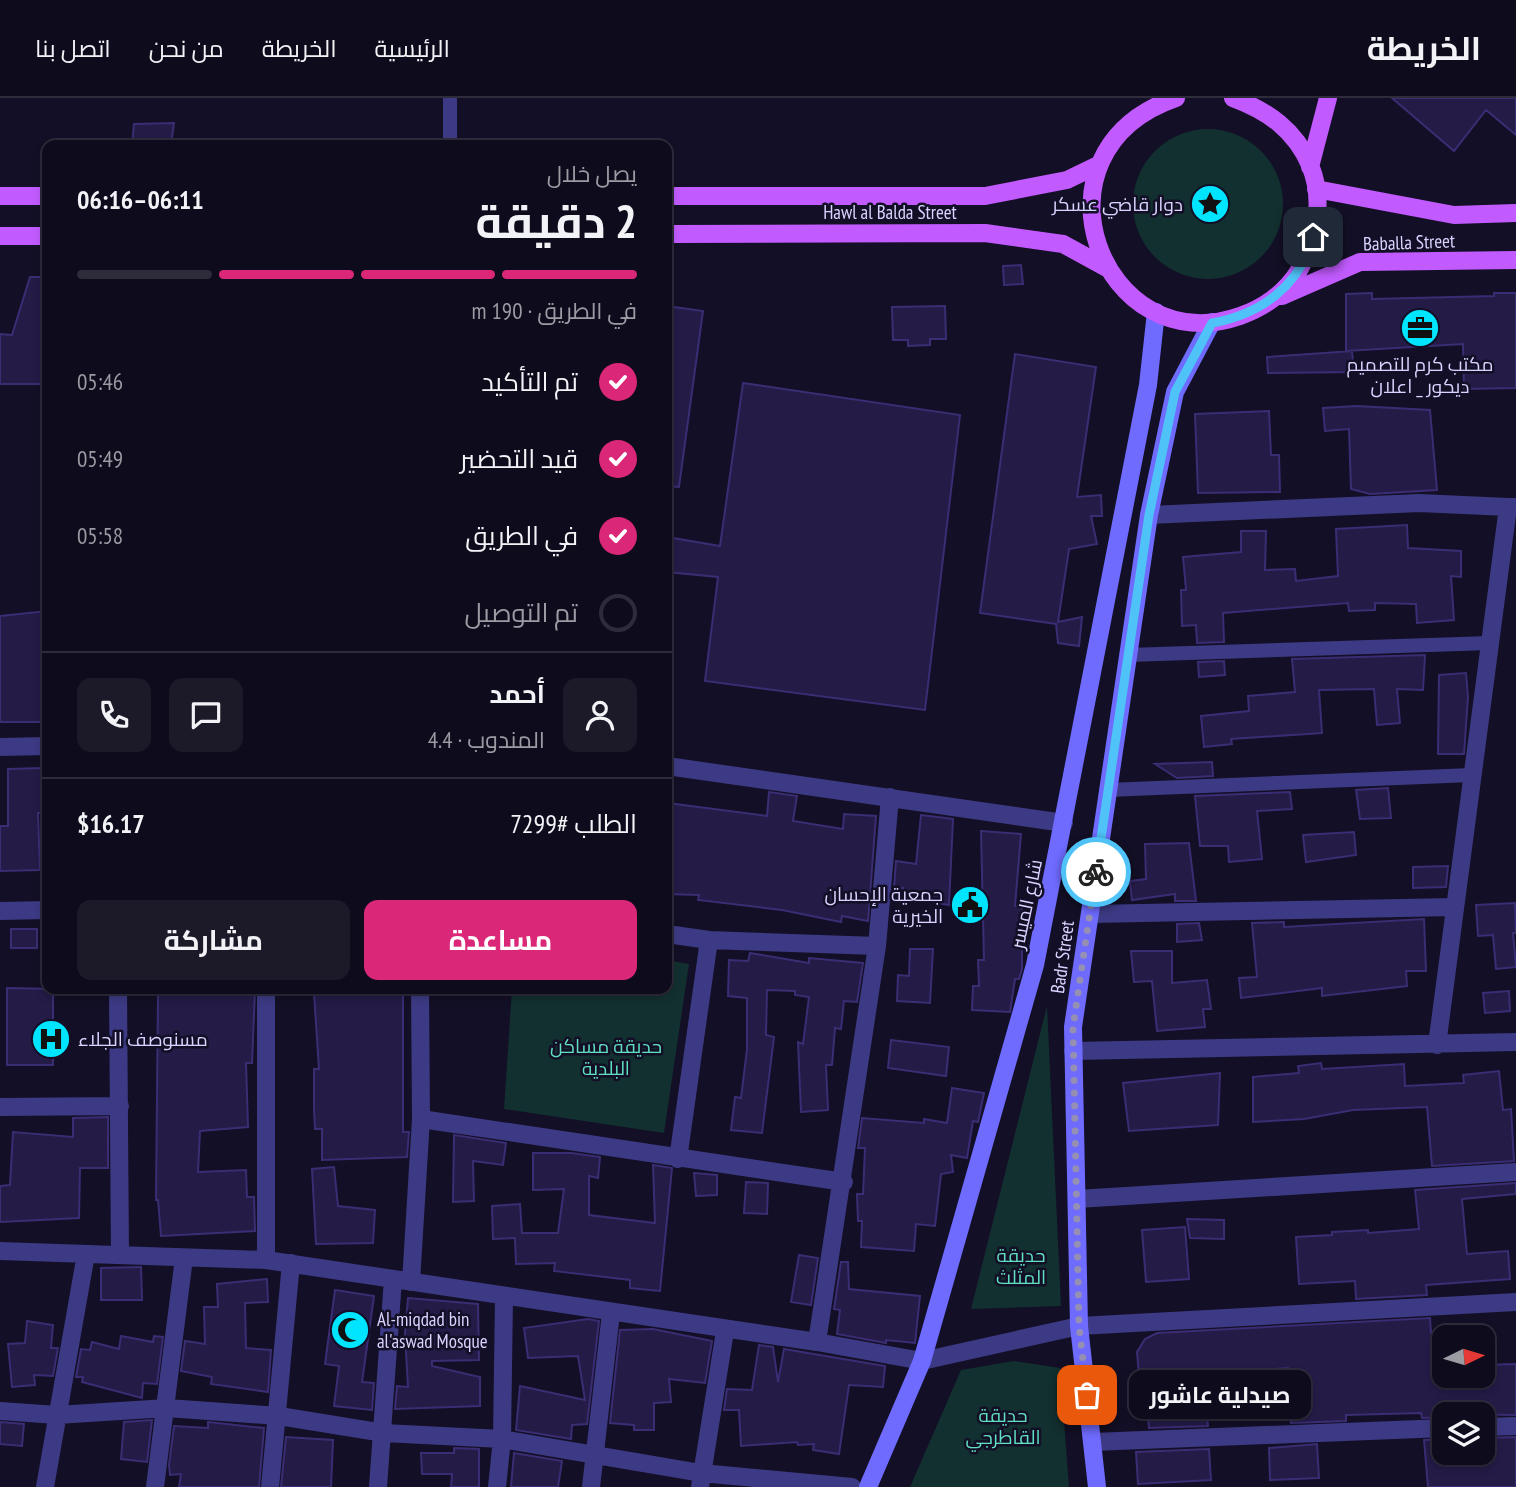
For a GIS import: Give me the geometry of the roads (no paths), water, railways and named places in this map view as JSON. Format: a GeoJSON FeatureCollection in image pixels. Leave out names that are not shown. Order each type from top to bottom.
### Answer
{"type":"FeatureCollection","features":[{"type":"Feature","properties":{"kind":"main road"},"geometry":{"type":"LineString","coordinates":[[1176,98],[1149,107],[1118,132],[1098,165],[1090,200],[1093,235],[1107,268],[1128,294],[1156,312],[1183,321],[1212,323]]}},
{"type":"Feature","properties":{"kind":"main road"},"geometry":{"type":"LineString","coordinates":[[1233,98],[1261,108],[1281,124],[1298,144],[1310,167],[1317,189],[1317,221],[1309,252],[1293,280],[1270,302]]}},
{"type":"Feature","properties":{"kind":"main road"},"geometry":{"type":"LineString","coordinates":[[1261,108],[1276,98]]}},
{"type":"Feature","properties":{"kind":"main road"},"geometry":{"type":"LineString","coordinates":[[1310,167],[1328,98]]}},
{"type":"Feature","properties":{"kind":"main road","name":"Hawl al Balda Street"},"geometry":{"type":"LineString","coordinates":[[672,196],[985,195],[1067,180],[1098,165]]}},
{"type":"Feature","properties":{"kind":"main road"},"geometry":{"type":"LineString","coordinates":[[1317,189],[1454,215],[1516,213]]}},
{"type":"Feature","properties":{"kind":"main road"},"geometry":{"type":"LineString","coordinates":[[0,196],[42,196]]}},
{"type":"Feature","properties":{"kind":"main road","name":"Hawl al Balda Street"},"geometry":{"type":"LineString","coordinates":[[672,234],[985,233],[1063,244],[1107,268]]}},
{"type":"Feature","properties":{"kind":"main road"},"geometry":{"type":"LineString","coordinates":[[0,236],[42,236]]}},
{"type":"Feature","properties":{"kind":"main road","name":"Baballa Street"},"geometry":{"type":"LineString","coordinates":[[1212,323],[1242,316],[1360,262],[1516,260]]}},
{"type":"Feature","properties":{"kind":"main road","name":"شارع الميسر"},"geometry":{"type":"LineString","coordinates":[[868,1487],[922,1361],[1035,965],[1148,385],[1156,312]]}},
{"type":"Feature","properties":{"kind":"main road","name":"Badr Street"},"geometry":{"type":"LineString","coordinates":[[1097,1487],[1079,1326],[1073,1027],[1149,515],[1175,392],[1212,323]]}},
{"type":"Feature","properties":{"kind":"street"},"geometry":{"type":"LineString","coordinates":[[1149,515],[1419,503],[1512,507],[1490,643],[1437,1045]]}},
{"type":"Feature","properties":{"kind":"street"},"geometry":{"type":"LineString","coordinates":[[0,747],[42,746]]}},
{"type":"Feature","properties":{"kind":"street"},"geometry":{"type":"LineString","coordinates":[[672,767],[1064,823]]}},
{"type":"Feature","properties":{"kind":"street"},"geometry":{"type":"LineString","coordinates":[[817,1342],[844,1182],[877,946],[890,797]]}},
{"type":"Feature","properties":{"kind":"street"},"geometry":{"type":"LineString","coordinates":[[1090,914],[1454,907]]}},
{"type":"Feature","properties":{"kind":"street"},"geometry":{"type":"LineString","coordinates":[[0,911],[42,910]]}},
{"type":"Feature","properties":{"kind":"street"},"geometry":{"type":"LineString","coordinates":[[672,935],[709,940],[877,946]]}},
{"type":"Feature","properties":{"kind":"street"},"geometry":{"type":"LineString","coordinates":[[678,1159],[709,940]]}},
{"type":"Feature","properties":{"kind":"street"},"geometry":{"type":"LineString","coordinates":[[118,994],[120,1255]]}},
{"type":"Feature","properties":{"kind":"street"},"geometry":{"type":"LineString","coordinates":[[266,994],[266,1260]]}},
{"type":"Feature","properties":{"kind":"street"},"geometry":{"type":"LineString","coordinates":[[411,1283],[421,1119],[420,994]]}},
{"type":"Feature","properties":{"kind":"street"},"geometry":{"type":"LineString","coordinates":[[1073,1051],[1516,1042]]}},
{"type":"Feature","properties":{"kind":"street"},"geometry":{"type":"LineString","coordinates":[[0,1107],[120,1106]]}},
{"type":"Feature","properties":{"kind":"street"},"geometry":{"type":"LineString","coordinates":[[421,1119],[844,1182]]}},
{"type":"Feature","properties":{"kind":"street"},"geometry":{"type":"LineString","coordinates":[[1076,1199],[1516,1172]]}},
{"type":"Feature","properties":{"kind":"street"},"geometry":{"type":"LineString","coordinates":[[0,1251],[266,1260],[724,1331],[817,1342],[922,1361],[1079,1326],[1516,1302]]}},
{"type":"Feature","properties":{"kind":"street"},"geometry":{"type":"LineString","coordinates":[[45,1487],[86,1254]]}},
{"type":"Feature","properties":{"kind":"street"},"geometry":{"type":"LineString","coordinates":[[155,1487],[184,1258]]}},
{"type":"Feature","properties":{"kind":"street"},"geometry":{"type":"LineString","coordinates":[[270,1487],[279,1416],[291,1264]]}},
{"type":"Feature","properties":{"kind":"street"},"geometry":{"type":"LineString","coordinates":[[378,1487],[384,1433],[393,1279]]}},
{"type":"Feature","properties":{"kind":"street"},"geometry":{"type":"LineString","coordinates":[[497,1487],[502,1439],[504,1297]]}},
{"type":"Feature","properties":{"kind":"street"},"geometry":{"type":"LineString","coordinates":[[592,1487],[611,1313]]}},
{"type":"Feature","properties":{"kind":"street"},"geometry":{"type":"LineString","coordinates":[[701,1480],[724,1331]]}},
{"type":"Feature","properties":{"kind":"street"},"geometry":{"type":"LineString","coordinates":[[0,1411],[57,1415],[167,1408],[279,1416],[384,1433],[502,1439],[596,1455],[701,1480],[852,1487]]}},
{"type":"Feature","properties":{"kind":"street"},"geometry":{"type":"LineString","coordinates":[[1495,1427],[1516,1426]]}},
{"type":"Feature","properties":{"kind":"street"},"geometry":{"type":"LineString","coordinates":[[1093,1442],[1432,1428]]}},
{"type":"Feature","properties":{"kind":"lane"},"geometry":{"type":"LineString","coordinates":[[450,98],[450,140]]}},
{"type":"Feature","properties":{"kind":"lane"},"geometry":{"type":"LineString","coordinates":[[1128,655],[1490,643]]}},
{"type":"Feature","properties":{"kind":"lane"},"geometry":{"type":"LineString","coordinates":[[1108,790],[1472,775]]}},
{"type":"Feature","properties":{"kind":"place","name":"دوار قاضي عسكر"},"geometry":{"type":"Point","coordinates":[1210,204]}},
{"type":"Feature","properties":{"kind":"place","name":"مكتب كرم للتصميم ديكور _ اعلان"},"geometry":{"type":"Point","coordinates":[1420,328]}},
{"type":"Feature","properties":{"kind":"place","name":"جمعية الإحسان الخيرية"},"geometry":{"type":"Point","coordinates":[970,905]}},
{"type":"Feature","properties":{"kind":"place","name":"مسنوصف الجلاء"},"geometry":{"type":"Point","coordinates":[51,1039]}},
{"type":"Feature","properties":{"kind":"place","name":"Al-miqdad bin al'aswad Mosque"},"geometry":{"type":"Point","coordinates":[350,1330]}},
{"type":"Feature","properties":{"kind":"place","name":"صيدلية عاشور"},"geometry":{"type":"Point","coordinates":[1087,1395]}},
{"type":"Feature","properties":{"kind":"park label","name":"حديقة مساكن البلدية"},"geometry":{"type":"Point","coordinates":[606,1057]}},
{"type":"Feature","properties":{"kind":"park label","name":"حديقة المثلث"},"geometry":{"type":"Point","coordinates":[1021,1266]}},
{"type":"Feature","properties":{"kind":"park label","name":"حديقة القاطرجي"},"geometry":{"type":"Point","coordinates":[1003,1426]}}]}
